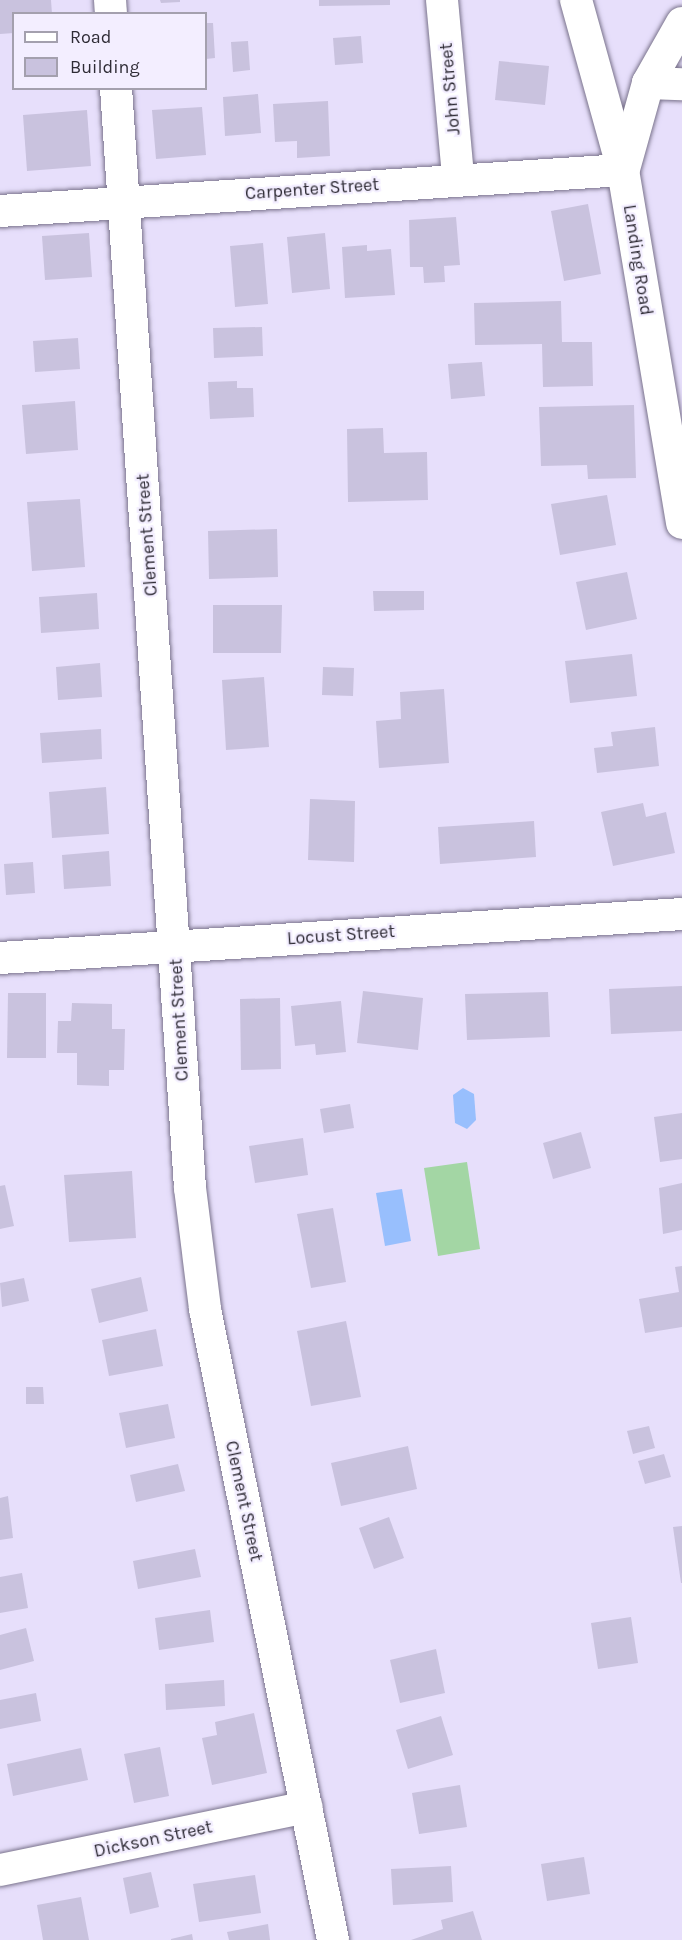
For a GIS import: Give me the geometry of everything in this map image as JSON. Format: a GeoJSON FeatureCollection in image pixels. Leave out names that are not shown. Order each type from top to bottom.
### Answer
{"type":"FeatureCollection","features":[{"type":"Feature","properties":{"kind":"street","name":"John Street"},"geometry":{"type":"LineString","coordinates":[[442,0],[458,177]]}},
{"type":"Feature","properties":{"kind":"street","name":"Landing Road"},"geometry":{"type":"LineString","coordinates":[[576,0],[623,170],[682,524]]}},
{"type":"Feature","properties":{"kind":"street"},"geometry":{"type":"LineString","coordinates":[[623,170],[648,83],[682,23]]}},
{"type":"Feature","properties":{"kind":"street"},"geometry":{"type":"LineString","coordinates":[[648,83],[682,84]]}},
{"type":"Feature","properties":{"kind":"street","name":"Clement Street"},"geometry":{"type":"LineString","coordinates":[[116,90],[190,1188],[205,1309],[333,1940]]}},
{"type":"Feature","properties":{"kind":"street","name":"Carpenter Street"},"geometry":{"type":"LineString","coordinates":[[0,212],[458,177],[623,170]]}},
{"type":"Feature","properties":{"kind":"street","name":"Locust Street"},"geometry":{"type":"LineString","coordinates":[[0,958],[682,914]]}},
{"type":"Feature","properties":{"kind":"street","name":"Dickson Street"},"geometry":{"type":"LineString","coordinates":[[0,1870],[307,1807]]}},
{"type":"Feature","properties":{"kind":"green space"},"geometry":{"type":"Polygon","coordinates":[[[467,1162],[480,1249],[438,1256],[424,1168],[467,1162]]]}},
{"type":"Feature","properties":{"kind":"water"},"geometry":{"type":"Polygon","coordinates":[[[463,1088],[474,1094],[476,1120],[467,1129],[455,1123],[453,1095],[463,1088]]]}},
{"type":"Feature","properties":{"kind":"water"},"geometry":{"type":"Polygon","coordinates":[[[402,1189],[411,1241],[385,1246],[376,1193],[402,1189]]]}},
{"type":"Feature","properties":{"kind":"building"},"geometry":{"type":"Polygon","coordinates":[[[0,0],[51,0],[52,12],[12,12],[12,33],[0,34],[0,0]]]}},
{"type":"Feature","properties":{"kind":"building"},"geometry":{"type":"Polygon","coordinates":[[[160,0],[180,0],[180,2],[161,3],[160,0]]]}},
{"type":"Feature","properties":{"kind":"building"},"geometry":{"type":"Polygon","coordinates":[[[319,0],[390,0],[390,5],[319,6],[319,0]]]}},
{"type":"Feature","properties":{"kind":"building"},"geometry":{"type":"Polygon","coordinates":[[[207,23],[213,23],[215,58],[207,59],[207,23]]]}},
{"type":"Feature","properties":{"kind":"building"},"geometry":{"type":"Polygon","coordinates":[[[361,36],[363,63],[335,65],[333,38],[361,36]]]}},
{"type":"Feature","properties":{"kind":"building"},"geometry":{"type":"Polygon","coordinates":[[[248,41],[250,70],[233,72],[231,42],[248,41]]]}},
{"type":"Feature","properties":{"kind":"building"},"geometry":{"type":"Polygon","coordinates":[[[499,61],[549,66],[545,105],[495,100],[499,61]]]}},
{"type":"Feature","properties":{"kind":"building"},"geometry":{"type":"Polygon","coordinates":[[[258,94],[261,133],[225,136],[223,97],[258,94]]]}},
{"type":"Feature","properties":{"kind":"building"},"geometry":{"type":"Polygon","coordinates":[[[328,101],[330,156],[297,158],[297,141],[275,142],[273,104],[328,101]]]}},
{"type":"Feature","properties":{"kind":"building"},"geometry":{"type":"Polygon","coordinates":[[[202,107],[206,155],[156,159],[152,110],[202,107]]]}},
{"type":"Feature","properties":{"kind":"building"},"geometry":{"type":"Polygon","coordinates":[[[87,110],[91,166],[27,171],[23,115],[87,110]]]}},
{"type":"Feature","properties":{"kind":"building"},"geometry":{"type":"Polygon","coordinates":[[[588,204],[601,274],[564,281],[551,211],[588,204]]]}},
{"type":"Feature","properties":{"kind":"building"},"geometry":{"type":"Polygon","coordinates":[[[456,217],[460,265],[444,266],[445,282],[424,283],[423,267],[410,267],[409,220],[456,217]]]}},
{"type":"Feature","properties":{"kind":"building"},"geometry":{"type":"Polygon","coordinates":[[[89,233],[92,277],[45,280],[42,236],[89,233]]]}},
{"type":"Feature","properties":{"kind":"building"},"geometry":{"type":"Polygon","coordinates":[[[325,233],[330,289],[292,293],[287,237],[325,233]]]}},
{"type":"Feature","properties":{"kind":"building"},"geometry":{"type":"Polygon","coordinates":[[[263,243],[268,304],[235,307],[230,246],[263,243]]]}},
{"type":"Feature","properties":{"kind":"building"},"geometry":{"type":"Polygon","coordinates":[[[367,245],[367,251],[391,249],[395,295],[345,298],[342,247],[367,245]]]}},
{"type":"Feature","properties":{"kind":"building"},"geometry":{"type":"Polygon","coordinates":[[[561,301],[562,342],[592,342],[593,386],[543,387],[542,344],[475,345],[474,303],[561,301]]]}},
{"type":"Feature","properties":{"kind":"building"},"geometry":{"type":"Polygon","coordinates":[[[262,327],[263,356],[214,358],[213,328],[262,327]]]}},
{"type":"Feature","properties":{"kind":"building"},"geometry":{"type":"Polygon","coordinates":[[[78,338],[80,369],[35,372],[33,341],[78,338]]]}},
{"type":"Feature","properties":{"kind":"building"},"geometry":{"type":"Polygon","coordinates":[[[482,362],[485,396],[451,399],[448,364],[482,362]]]}},
{"type":"Feature","properties":{"kind":"building"},"geometry":{"type":"Polygon","coordinates":[[[237,381],[237,388],[253,388],[254,417],[210,419],[208,382],[237,381]]]}},
{"type":"Feature","properties":{"kind":"building"},"geometry":{"type":"Polygon","coordinates":[[[75,401],[78,450],[26,454],[22,405],[75,401]]]}},
{"type":"Feature","properties":{"kind":"building"},"geometry":{"type":"Polygon","coordinates":[[[634,405],[636,478],[588,479],[587,465],[541,466],[539,407],[634,405]]]}},
{"type":"Feature","properties":{"kind":"building"},"geometry":{"type":"Polygon","coordinates":[[[383,428],[384,453],[427,452],[428,500],[348,502],[347,429],[383,428]]]}},
{"type":"Feature","properties":{"kind":"building"},"geometry":{"type":"Polygon","coordinates":[[[607,495],[616,545],[560,555],[551,504],[607,495]]]}},
{"type":"Feature","properties":{"kind":"building"},"geometry":{"type":"Polygon","coordinates":[[[80,499],[85,567],[32,571],[27,502],[80,499]]]}},
{"type":"Feature","properties":{"kind":"building"},"geometry":{"type":"Polygon","coordinates":[[[277,529],[278,577],[209,579],[208,531],[277,529]]]}},
{"type":"Feature","properties":{"kind":"building"},"geometry":{"type":"Polygon","coordinates":[[[627,572],[637,619],[586,630],[576,582],[627,572]]]}},
{"type":"Feature","properties":{"kind":"building"},"geometry":{"type":"Polygon","coordinates":[[[373,591],[424,591],[424,610],[374,611],[373,591]]]}},
{"type":"Feature","properties":{"kind":"building"},"geometry":{"type":"Polygon","coordinates":[[[97,593],[99,629],[41,633],[39,597],[97,593]]]}},
{"type":"Feature","properties":{"kind":"building"},"geometry":{"type":"Polygon","coordinates":[[[213,605],[282,605],[281,653],[213,653],[213,605]]]}},
{"type":"Feature","properties":{"kind":"building"},"geometry":{"type":"Polygon","coordinates":[[[632,654],[637,696],[570,703],[565,661],[632,654]]]}},
{"type":"Feature","properties":{"kind":"building"},"geometry":{"type":"Polygon","coordinates":[[[100,663],[102,697],[58,700],[56,667],[100,663]]]}},
{"type":"Feature","properties":{"kind":"building"},"geometry":{"type":"Polygon","coordinates":[[[323,667],[354,668],[353,696],[322,695],[323,667]]]}},
{"type":"Feature","properties":{"kind":"building"},"geometry":{"type":"Polygon","coordinates":[[[264,677],[269,747],[226,750],[222,680],[264,677]]]}},
{"type":"Feature","properties":{"kind":"building"},"geometry":{"type":"Polygon","coordinates":[[[444,689],[449,763],[379,768],[376,721],[401,719],[400,692],[444,689]]]}},
{"type":"Feature","properties":{"kind":"building"},"geometry":{"type":"Polygon","coordinates":[[[655,727],[659,766],[597,773],[594,748],[613,746],[611,732],[655,727]]]}},
{"type":"Feature","properties":{"kind":"building"},"geometry":{"type":"Polygon","coordinates":[[[101,729],[102,759],[42,763],[40,733],[101,729]]]}},
{"type":"Feature","properties":{"kind":"building"},"geometry":{"type":"Polygon","coordinates":[[[106,787],[109,834],[52,838],[49,792],[106,787]]]}},
{"type":"Feature","properties":{"kind":"building"},"geometry":{"type":"Polygon","coordinates":[[[310,799],[355,801],[354,862],[308,860],[310,799]]]}},
{"type":"Feature","properties":{"kind":"building"},"geometry":{"type":"Polygon","coordinates":[[[643,803],[646,817],[666,812],[675,853],[613,866],[601,812],[643,803]]]}},
{"type":"Feature","properties":{"kind":"building"},"geometry":{"type":"Polygon","coordinates":[[[534,821],[536,857],[440,864],[438,827],[534,821]]]}},
{"type":"Feature","properties":{"kind":"building"},"geometry":{"type":"Polygon","coordinates":[[[109,851],[111,886],[64,889],[62,855],[109,851]]]}},
{"type":"Feature","properties":{"kind":"building"},"geometry":{"type":"Polygon","coordinates":[[[33,862],[35,893],[6,895],[4,864],[33,862]]]}},
{"type":"Feature","properties":{"kind":"building"},"geometry":{"type":"Polygon","coordinates":[[[682,986],[682,1031],[611,1034],[609,989],[682,986]]]}},
{"type":"Feature","properties":{"kind":"building"},"geometry":{"type":"Polygon","coordinates":[[[363,991],[423,998],[418,1050],[357,1043],[363,991]]]}},
{"type":"Feature","properties":{"kind":"building"},"geometry":{"type":"Polygon","coordinates":[[[548,992],[550,1037],[467,1040],[465,994],[548,992]]]}},
{"type":"Feature","properties":{"kind":"building"},"geometry":{"type":"Polygon","coordinates":[[[8,993],[46,993],[46,1058],[7,1058],[8,993]]]}},
{"type":"Feature","properties":{"kind":"building"},"geometry":{"type":"Polygon","coordinates":[[[280,998],[281,1069],[241,1070],[240,999],[280,998]]]}},
{"type":"Feature","properties":{"kind":"building"},"geometry":{"type":"Polygon","coordinates":[[[341,1001],[346,1052],[316,1055],[315,1044],[295,1046],[291,1006],[341,1001]]]}},
{"type":"Feature","properties":{"kind":"building"},"geometry":{"type":"Polygon","coordinates":[[[72,1003],[112,1004],[112,1029],[125,1029],[124,1070],[109,1070],[109,1086],[77,1085],[77,1053],[57,1053],[58,1021],[71,1021],[72,1003]]]}},
{"type":"Feature","properties":{"kind":"building"},"geometry":{"type":"Polygon","coordinates":[[[350,1104],[354,1128],[324,1133],[320,1109],[350,1104]]]}},
{"type":"Feature","properties":{"kind":"building"},"geometry":{"type":"Polygon","coordinates":[[[682,1113],[682,1159],[660,1162],[654,1117],[682,1113]]]}},
{"type":"Feature","properties":{"kind":"building"},"geometry":{"type":"Polygon","coordinates":[[[581,1132],[591,1168],[553,1179],[543,1143],[581,1132]]]}},
{"type":"Feature","properties":{"kind":"building"},"geometry":{"type":"Polygon","coordinates":[[[303,1138],[308,1175],[255,1183],[249,1146],[303,1138]]]}},
{"type":"Feature","properties":{"kind":"building"},"geometry":{"type":"Polygon","coordinates":[[[132,1171],[136,1238],[69,1242],[64,1175],[132,1171]]]}},
{"type":"Feature","properties":{"kind":"building"},"geometry":{"type":"Polygon","coordinates":[[[682,1183],[682,1230],[663,1234],[659,1188],[682,1183]]]}},
{"type":"Feature","properties":{"kind":"building"},"geometry":{"type":"Polygon","coordinates":[[[5,1185],[14,1226],[0,1229],[0,1186],[5,1185]]]}},
{"type":"Feature","properties":{"kind":"building"},"geometry":{"type":"Polygon","coordinates":[[[333,1208],[346,1282],[311,1288],[297,1214],[333,1208]]]}},
{"type":"Feature","properties":{"kind":"building"},"geometry":{"type":"Polygon","coordinates":[[[682,1266],[682,1327],[645,1333],[639,1299],[679,1292],[675,1267],[682,1266]]]}},
{"type":"Feature","properties":{"kind":"building"},"geometry":{"type":"Polygon","coordinates":[[[141,1277],[148,1311],[99,1323],[91,1289],[141,1277]]]}},
{"type":"Feature","properties":{"kind":"building"},"geometry":{"type":"Polygon","coordinates":[[[24,1278],[29,1301],[2,1307],[0,1283],[24,1278]]]}},
{"type":"Feature","properties":{"kind":"building"},"geometry":{"type":"Polygon","coordinates":[[[346,1321],[361,1397],[311,1406],[297,1331],[346,1321]]]}},
{"type":"Feature","properties":{"kind":"building"},"geometry":{"type":"Polygon","coordinates":[[[156,1329],[163,1366],[109,1376],[102,1340],[156,1329]]]}},
{"type":"Feature","properties":{"kind":"building"},"geometry":{"type":"Polygon","coordinates":[[[26,1387],[43,1387],[44,1404],[26,1404],[26,1387]]]}},
{"type":"Feature","properties":{"kind":"building"},"geometry":{"type":"Polygon","coordinates":[[[168,1404],[175,1438],[126,1448],[119,1413],[168,1404]]]}},
{"type":"Feature","properties":{"kind":"building"},"geometry":{"type":"Polygon","coordinates":[[[649,1426],[655,1448],[633,1454],[627,1431],[649,1426]]]}},
{"type":"Feature","properties":{"kind":"building"},"geometry":{"type":"Polygon","coordinates":[[[408,1446],[417,1489],[341,1506],[331,1463],[408,1446]]]}},
{"type":"Feature","properties":{"kind":"building"},"geometry":{"type":"Polygon","coordinates":[[[664,1454],[671,1477],[645,1484],[638,1461],[664,1454]]]}},
{"type":"Feature","properties":{"kind":"building"},"geometry":{"type":"Polygon","coordinates":[[[178,1464],[185,1491],[136,1502],[130,1475],[178,1464]]]}},
{"type":"Feature","properties":{"kind":"building"},"geometry":{"type":"Polygon","coordinates":[[[8,1496],[13,1538],[0,1540],[0,1498],[8,1496]]]}},
{"type":"Feature","properties":{"kind":"building"},"geometry":{"type":"Polygon","coordinates":[[[389,1517],[404,1558],[374,1569],[359,1528],[389,1517]]]}},
{"type":"Feature","properties":{"kind":"building"},"geometry":{"type":"Polygon","coordinates":[[[682,1526],[682,1583],[681,1583],[673,1527],[682,1526]]]}},
{"type":"Feature","properties":{"kind":"building"},"geometry":{"type":"Polygon","coordinates":[[[195,1549],[201,1577],[138,1589],[133,1561],[195,1549]]]}},
{"type":"Feature","properties":{"kind":"building"},"geometry":{"type":"Polygon","coordinates":[[[22,1573],[28,1608],[0,1613],[0,1577],[22,1573]]]}},
{"type":"Feature","properties":{"kind":"building"},"geometry":{"type":"Polygon","coordinates":[[[210,1610],[214,1642],[159,1650],[155,1618],[210,1610]]]}},
{"type":"Feature","properties":{"kind":"building"},"geometry":{"type":"Polygon","coordinates":[[[631,1617],[638,1663],[598,1669],[591,1623],[631,1617]]]}},
{"type":"Feature","properties":{"kind":"building"},"geometry":{"type":"Polygon","coordinates":[[[26,1628],[34,1661],[0,1670],[0,1635],[26,1628]]]}},
{"type":"Feature","properties":{"kind":"building"},"geometry":{"type":"Polygon","coordinates":[[[436,1649],[445,1693],[400,1703],[390,1660],[436,1649]]]}},
{"type":"Feature","properties":{"kind":"building"},"geometry":{"type":"Polygon","coordinates":[[[224,1680],[225,1706],[166,1710],[165,1684],[224,1680]]]}},
{"type":"Feature","properties":{"kind":"building"},"geometry":{"type":"Polygon","coordinates":[[[36,1693],[41,1721],[0,1729],[0,1700],[36,1693]]]}},
{"type":"Feature","properties":{"kind":"building"},"geometry":{"type":"Polygon","coordinates":[[[254,1713],[267,1773],[212,1785],[202,1738],[217,1735],[215,1722],[254,1713]]]}},
{"type":"Feature","properties":{"kind":"building"},"geometry":{"type":"Polygon","coordinates":[[[441,1716],[453,1755],[408,1769],[396,1730],[441,1716]]]}},
{"type":"Feature","properties":{"kind":"building"},"geometry":{"type":"Polygon","coordinates":[[[160,1747],[169,1796],[134,1803],[124,1754],[160,1747]]]}},
{"type":"Feature","properties":{"kind":"building"},"geometry":{"type":"Polygon","coordinates":[[[81,1748],[88,1780],[13,1796],[7,1764],[81,1748]]]}},
{"type":"Feature","properties":{"kind":"building"},"geometry":{"type":"Polygon","coordinates":[[[460,1785],[467,1827],[419,1834],[412,1793],[460,1785]]]}},
{"type":"Feature","properties":{"kind":"building"},"geometry":{"type":"Polygon","coordinates":[[[584,1857],[590,1894],[547,1901],[541,1864],[584,1857]]]}},
{"type":"Feature","properties":{"kind":"building"},"geometry":{"type":"Polygon","coordinates":[[[451,1866],[453,1902],[393,1905],[391,1869],[451,1866]]]}},
{"type":"Feature","properties":{"kind":"building"},"geometry":{"type":"Polygon","coordinates":[[[151,1872],[159,1907],[130,1914],[123,1878],[151,1872]]]}},
{"type":"Feature","properties":{"kind":"building"},"geometry":{"type":"Polygon","coordinates":[[[255,1875],[261,1913],[199,1922],[193,1884],[255,1875]]]}},
{"type":"Feature","properties":{"kind":"building"},"geometry":{"type":"Polygon","coordinates":[[[81,1897],[89,1940],[43,1940],[37,1905],[81,1897]]]}},
{"type":"Feature","properties":{"kind":"building"},"geometry":{"type":"Polygon","coordinates":[[[473,1911],[482,1940],[411,1940],[443,1929],[441,1920],[473,1911]]]}},
{"type":"Feature","properties":{"kind":"building"},"geometry":{"type":"Polygon","coordinates":[[[268,1924],[270,1940],[229,1940],[227,1932],[268,1924]]]}},
{"type":"Feature","properties":{"kind":"building"},"geometry":{"type":"Polygon","coordinates":[[[192,1934],[193,1940],[171,1940],[171,1939],[192,1934]]]}}]}
